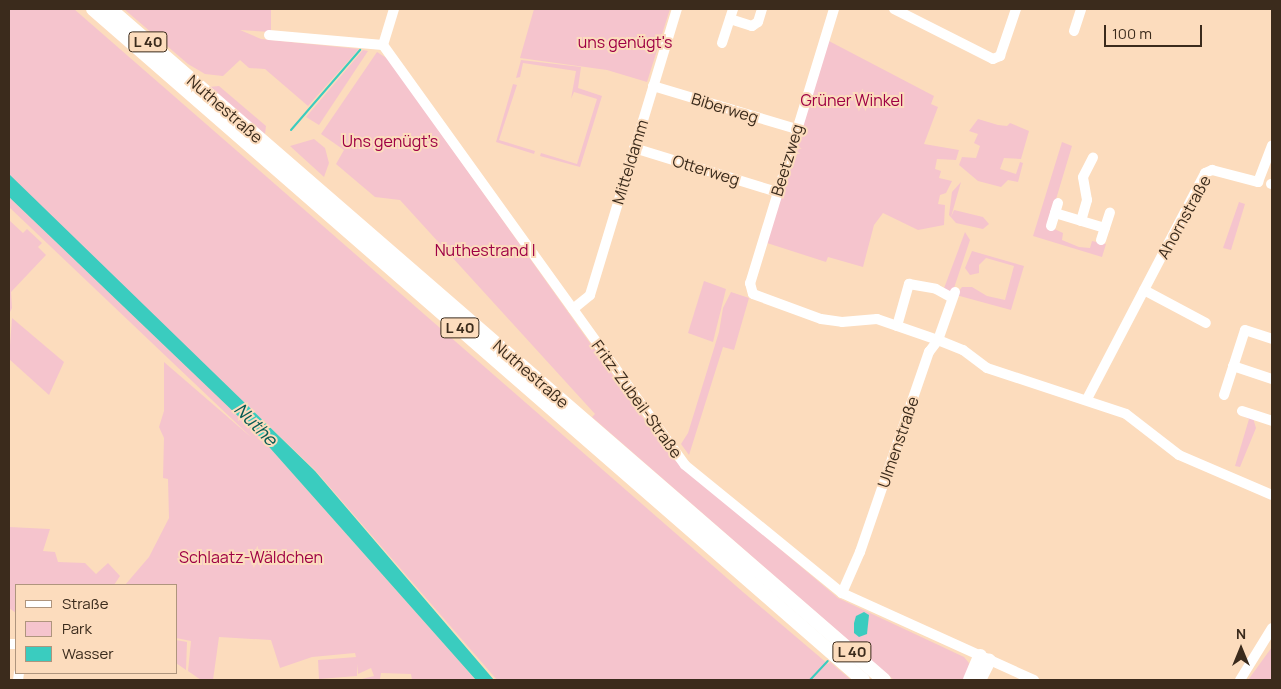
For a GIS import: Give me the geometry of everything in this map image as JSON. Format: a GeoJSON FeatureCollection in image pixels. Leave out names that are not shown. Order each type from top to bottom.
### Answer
{"type":"FeatureCollection","features":[{"type":"Feature","properties":{"kind":"highway","name":"Nuthestraße"},"geometry":{"type":"LineString","coordinates":[[93,9],[863,680]]}},
{"type":"Feature","properties":{"kind":"highway","name":"Nuthestraße"},"geometry":{"type":"LineString","coordinates":[[110,9],[884,680]]}},
{"type":"Feature","properties":{"kind":"highway"},"geometry":{"type":"LineString","coordinates":[[970,680],[984,658]]}},
{"type":"Feature","properties":{"kind":"highway"},"geometry":{"type":"LineString","coordinates":[[979,680],[984,658]]}},
{"type":"Feature","properties":{"kind":"street"},"geometry":{"type":"LineString","coordinates":[[269,35],[383,45],[394,9]]}},
{"type":"Feature","properties":{"kind":"street","name":"Mitteldamm"},"geometry":{"type":"LineString","coordinates":[[573,309],[590,295],[677,9]]}},
{"type":"Feature","properties":{"kind":"street"},"geometry":{"type":"LineString","coordinates":[[722,43],[733,9]]}},
{"type":"Feature","properties":{"kind":"street"},"geometry":{"type":"LineString","coordinates":[[730,19],[755,25],[762,9]]}},
{"type":"Feature","properties":{"kind":"street","name":"Beetzweg"},"geometry":{"type":"LineString","coordinates":[[834,9],[750,283],[755,295],[820,318],[842,322],[869,318],[897,326]]}},
{"type":"Feature","properties":{"kind":"street"},"geometry":{"type":"LineString","coordinates":[[894,9],[993,59],[1000,56],[1016,9]]}},
{"type":"Feature","properties":{"kind":"street"},"geometry":{"type":"LineString","coordinates":[[1074,31],[1081,9]]}},
{"type":"Feature","properties":{"kind":"street","name":"Fritz-Zubeil-Straße"},"geometry":{"type":"LineString","coordinates":[[383,45],[685,465],[842,593],[1034,680]]}},
{"type":"Feature","properties":{"kind":"street","name":"Biberweg"},"geometry":{"type":"LineString","coordinates":[[653,86],[796,130]]}},
{"type":"Feature","properties":{"kind":"street","name":"Ahornstraße"},"geometry":{"type":"LineString","coordinates":[[1087,399],[1207,171],[1258,182],[1272,146]]}},
{"type":"Feature","properties":{"kind":"street","name":"Otterweg"},"geometry":{"type":"LineString","coordinates":[[634,148],[777,192]]}},
{"type":"Feature","properties":{"kind":"street"},"geometry":{"type":"LineString","coordinates":[[1081,221],[1087,200],[1083,177],[1093,157]]}},
{"type":"Feature","properties":{"kind":"street"},"geometry":{"type":"LineString","coordinates":[[1051,226],[1058,203]]}},
{"type":"Feature","properties":{"kind":"street"},"geometry":{"type":"LineString","coordinates":[[1101,240],[1110,212]]}},
{"type":"Feature","properties":{"kind":"street"},"geometry":{"type":"LineString","coordinates":[[1055,213],[1105,228]]}},
{"type":"Feature","properties":{"kind":"street","name":"Ulmenstraße"},"geometry":{"type":"LineString","coordinates":[[842,593],[860,552],[929,352],[938,340],[954,295],[936,289],[909,284],[897,326]]}},
{"type":"Feature","properties":{"kind":"street"},"geometry":{"type":"LineString","coordinates":[[1144,290],[1206,323]]}},
{"type":"Feature","properties":{"kind":"street"},"geometry":{"type":"LineString","coordinates":[[897,326],[963,350],[987,368],[1087,399],[1131,417],[1179,455],[1272,495]]}},
{"type":"Feature","properties":{"kind":"street"},"geometry":{"type":"LineString","coordinates":[[1224,395],[1245,330],[1272,339]]}},
{"type":"Feature","properties":{"kind":"street"},"geometry":{"type":"LineString","coordinates":[[1234,366],[1272,379]]}},
{"type":"Feature","properties":{"kind":"street"},"geometry":{"type":"LineString","coordinates":[[1242,412],[1272,421]]}},
{"type":"Feature","properties":{"kind":"street"},"geometry":{"type":"LineString","coordinates":[[1240,680],[1272,628]]}},
{"type":"Feature","properties":{"kind":"green space"},"geometry":{"type":"Polygon","coordinates":[[[9,9],[74,9],[743,592],[828,664],[830,662],[851,680],[497,680],[315,470],[9,178],[9,9]]]}},
{"type":"Feature","properties":{"kind":"green space"},"geometry":{"type":"Polygon","coordinates":[[[124,9],[271,9],[271,32],[240,30],[261,39],[359,49],[308,106],[265,69],[249,68],[240,60],[223,76],[205,74],[188,64],[124,9]]]}},
{"type":"Feature","properties":{"kind":"green space","name":"uns genügt's"},"geometry":{"type":"Polygon","coordinates":[[[534,9],[670,9],[647,82],[607,70],[520,58],[534,9]]]}},
{"type":"Feature","properties":{"kind":"green space","name":"Grüner Winkel"},"geometry":{"type":"Polygon","coordinates":[[[827,40],[934,96],[931,104],[938,107],[924,144],[959,150],[956,160],[937,159],[935,169],[941,171],[939,178],[952,181],[946,193],[940,195],[938,204],[945,205],[944,225],[918,230],[883,213],[874,225],[863,267],[828,257],[826,262],[767,243],[827,40]]]}},
{"type":"Feature","properties":{"kind":"green space"},"geometry":{"type":"Polygon","coordinates":[[[363,50],[368,51],[319,125],[306,117],[363,50]]]}},
{"type":"Feature","properties":{"kind":"green space"},"geometry":{"type":"Polygon","coordinates":[[[377,52],[388,59],[671,457],[838,598],[964,657],[969,663],[966,680],[894,680],[592,417],[595,414],[400,200],[375,197],[336,164],[344,150],[321,134],[377,52]]]}},
{"type":"Feature","properties":{"kind":"green space"},"geometry":{"type":"Polygon","coordinates":[[[521,60],[581,67],[578,88],[602,96],[580,167],[540,156],[541,153],[577,164],[597,99],[574,92],[571,99],[576,71],[523,63],[520,77],[516,78],[521,60]]]}},
{"type":"Feature","properties":{"kind":"green space"},"geometry":{"type":"Polygon","coordinates":[[[513,84],[517,85],[499,140],[535,151],[534,154],[496,142],[513,84]]]}},
{"type":"Feature","properties":{"kind":"green space"},"geometry":{"type":"Polygon","coordinates":[[[219,86],[266,126],[265,134],[209,87],[219,86]]]}},
{"type":"Feature","properties":{"kind":"green space"},"geometry":{"type":"Polygon","coordinates":[[[978,119],[998,125],[1007,126],[1010,123],[1029,131],[1021,159],[1004,158],[1000,169],[1016,174],[1020,162],[1023,163],[1018,182],[1008,180],[1001,187],[978,181],[959,165],[962,157],[976,158],[980,146],[974,143],[978,134],[969,131],[978,119]]]}},
{"type":"Feature","properties":{"kind":"green space"},"geometry":{"type":"Polygon","coordinates":[[[314,139],[325,148],[329,163],[324,177],[290,146],[314,139]]]}},
{"type":"Feature","properties":{"kind":"green space"},"geometry":{"type":"Polygon","coordinates":[[[1062,142],[1072,146],[1048,226],[1063,233],[1062,240],[1079,247],[1090,248],[1092,241],[1106,244],[1102,257],[1033,236],[1062,142]]]}},
{"type":"Feature","properties":{"kind":"green space"},"geometry":{"type":"Polygon","coordinates":[[[961,182],[951,217],[954,210],[983,217],[989,224],[983,229],[956,223],[949,215],[952,192],[961,182]]]}},
{"type":"Feature","properties":{"kind":"green space","name":"Schlaatz-Wäldchen"},"geometry":{"type":"Polygon","coordinates":[[[9,197],[262,439],[476,680],[412,680],[411,674],[381,673],[380,679],[358,680],[374,676],[371,668],[358,674],[357,664],[357,676],[319,679],[318,660],[356,657],[355,653],[312,657],[280,668],[271,640],[219,637],[213,680],[201,680],[188,671],[191,641],[178,638],[178,584],[126,584],[149,557],[169,518],[168,479],[163,478],[164,438],[159,427],[164,411],[164,362],[252,438],[9,207],[9,197]]]}},
{"type":"Feature","properties":{"kind":"green space"},"geometry":{"type":"Polygon","coordinates":[[[1239,202],[1245,204],[1231,250],[1223,248],[1239,202]]]}},
{"type":"Feature","properties":{"kind":"green space"},"geometry":{"type":"Polygon","coordinates":[[[9,220],[23,233],[27,229],[42,243],[38,247],[46,255],[11,292],[12,308],[9,314],[9,220]]]}},
{"type":"Feature","properties":{"kind":"green space"},"geometry":{"type":"Polygon","coordinates":[[[965,232],[970,240],[952,294],[943,291],[965,232]]]}},
{"type":"Feature","properties":{"kind":"green space"},"geometry":{"type":"Polygon","coordinates":[[[972,251],[1024,266],[1011,310],[956,295],[962,287],[972,287],[987,296],[1005,300],[1014,266],[986,258],[979,265],[979,273],[970,275],[965,268],[972,251]]]}},
{"type":"Feature","properties":{"kind":"green space"},"geometry":{"type":"Polygon","coordinates":[[[704,281],[726,289],[713,342],[688,333],[704,281]]]}},
{"type":"Feature","properties":{"kind":"green space"},"geometry":{"type":"Polygon","coordinates":[[[731,292],[749,298],[734,350],[723,347],[689,455],[681,444],[688,433],[719,332],[723,308],[731,292]]]}},
{"type":"Feature","properties":{"kind":"green space"},"geometry":{"type":"Polygon","coordinates":[[[12,318],[64,362],[49,395],[9,359],[12,318]]]}},
{"type":"Feature","properties":{"kind":"green space"},"geometry":{"type":"Polygon","coordinates":[[[1236,413],[1253,418],[1256,428],[1240,467],[1235,466],[1249,419],[1236,413]]]}},
{"type":"Feature","properties":{"kind":"green space"},"geometry":{"type":"Polygon","coordinates":[[[9,527],[50,529],[43,551],[55,552],[58,562],[85,563],[96,574],[108,563],[120,576],[115,584],[15,584],[15,612],[9,608],[9,527]]]}},
{"type":"Feature","properties":{"kind":"green space"},"geometry":{"type":"Polygon","coordinates":[[[178,640],[187,642],[186,670],[178,664],[178,640]]]}},
{"type":"Feature","properties":{"kind":"green space"},"geometry":{"type":"Polygon","coordinates":[[[1272,647],[1272,680],[1248,680],[1251,676],[1272,647]]]}},
{"type":"Feature","properties":{"kind":"water","name":"Nuthe"},"geometry":{"type":"Polygon","coordinates":[[[9,174],[315,471],[494,680],[476,680],[262,439],[9,197],[9,174]]]}},
{"type":"Feature","properties":{"kind":"water"},"geometry":{"type":"Polygon","coordinates":[[[864,612],[869,615],[867,634],[859,637],[854,633],[854,623],[856,616],[864,612]]]}},
{"type":"Feature","properties":{"kind":"waterway"},"geometry":{"type":"LineString","coordinates":[[291,130],[360,50]]}},
{"type":"Feature","properties":{"kind":"waterway"},"geometry":{"type":"LineString","coordinates":[[810,680],[828,661]]}},
{"type":"Feature","properties":{"kind":"park label","name":"Uns genügt’s"},"geometry":{"type":"Point","coordinates":[390,141]}},
{"type":"Feature","properties":{"kind":"park label","name":"Nuthestrand I"},"geometry":{"type":"Point","coordinates":[485,250]}}]}
